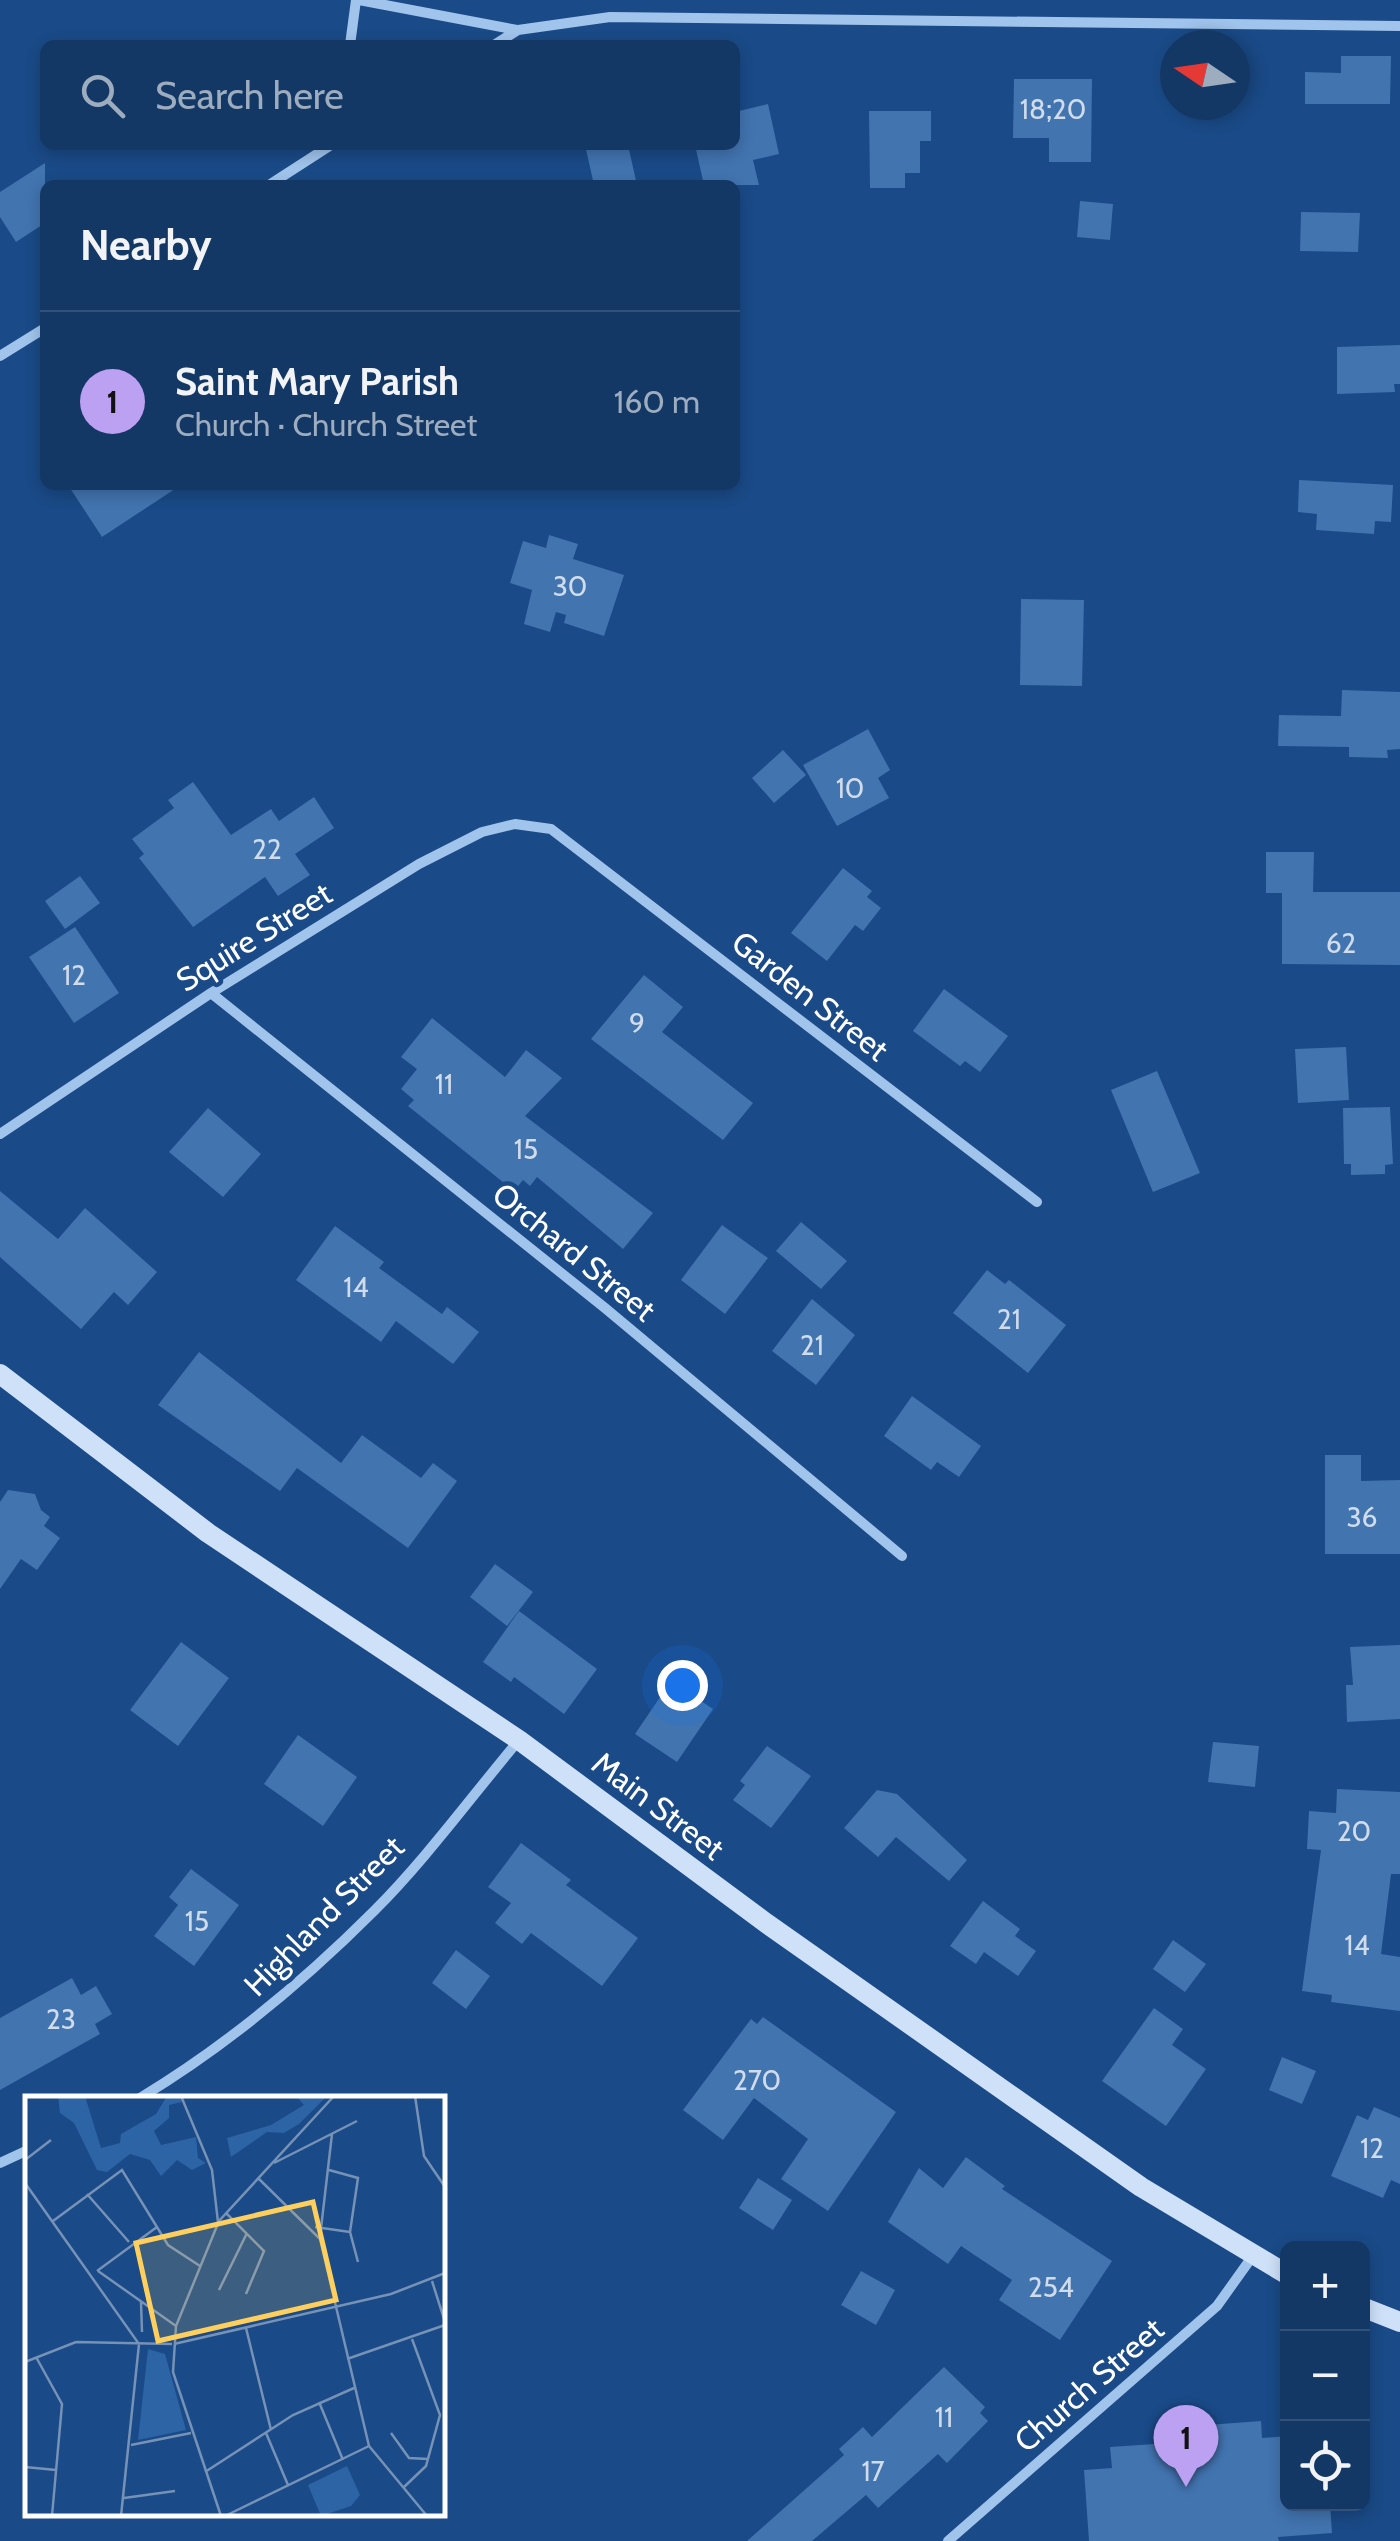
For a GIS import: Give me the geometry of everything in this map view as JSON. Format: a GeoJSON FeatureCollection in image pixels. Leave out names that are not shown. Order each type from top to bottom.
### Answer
{"type":"FeatureCollection","features":[{"type":"Feature","properties":{"kind":"main road","name":"Main Street"},"geometry":{"type":"LineString","coordinates":[[0,1374],[208,1532],[519,1740],[1141,2188],[1280,2271]]}},
{"type":"Feature","properties":{"kind":"main road"},"geometry":{"type":"LineString","coordinates":[[1370,2310],[1400,2322]]}},
{"type":"Feature","properties":{"kind":"street"},"geometry":{"type":"LineString","coordinates":[[351,40],[358,0],[518,30],[610,17],[1400,26]]}},
{"type":"Feature","properties":{"kind":"street"},"geometry":{"type":"LineString","coordinates":[[502,40],[518,30]]}},
{"type":"Feature","properties":{"kind":"street"},"geometry":{"type":"LineString","coordinates":[[277,180],[324,150]]}},
{"type":"Feature","properties":{"kind":"street"},"geometry":{"type":"LineString","coordinates":[[0,356],[40,331]]}},
{"type":"Feature","properties":{"kind":"street","name":"Squire Street"},"geometry":{"type":"LineString","coordinates":[[0,1134],[210,993],[418,864],[482,832],[515,824],[552,830]]}},
{"type":"Feature","properties":{"kind":"street","name":"Garden Street"},"geometry":{"type":"LineString","coordinates":[[552,830],[1037,1202]]}},
{"type":"Feature","properties":{"kind":"street","name":"Orchard Street"},"geometry":{"type":"LineString","coordinates":[[210,993],[605,1308],[902,1556]]}},
{"type":"Feature","properties":{"kind":"street","name":"Highland Street"},"geometry":{"type":"LineString","coordinates":[[143,2096],[203,2060],[277,2002],[376,1909],[519,1740]]}},
{"type":"Feature","properties":{"kind":"street"},"geometry":{"type":"LineString","coordinates":[[0,2163],[25,2151]]}},
{"type":"Feature","properties":{"kind":"street","name":"Church Street"},"geometry":{"type":"LineString","coordinates":[[948,2541],[1217,2306],[1252,2257]]}},
{"type":"Feature","properties":{"kind":"building"},"geometry":{"type":"Polygon","coordinates":[[[1341,56],[1391,56],[1390,104],[1305,104],[1305,72],[1341,73],[1341,56]]]}},
{"type":"Feature","properties":{"kind":"building"},"geometry":{"type":"Polygon","coordinates":[[[1014,79],[1092,79],[1091,162],[1049,162],[1049,138],[1013,138],[1014,79]]]}},
{"type":"Feature","properties":{"kind":"building"},"geometry":{"type":"Polygon","coordinates":[[[768,104],[779,154],[753,160],[759,185],[740,185],[740,180],[703,180],[696,150],[740,150],[740,111],[768,104]]]}},
{"type":"Feature","properties":{"kind":"building"},"geometry":{"type":"Polygon","coordinates":[[[869,111],[931,111],[931,141],[920,141],[920,173],[905,173],[905,188],[870,188],[869,111]]]}},
{"type":"Feature","properties":{"kind":"building"},"geometry":{"type":"Polygon","coordinates":[[[586,150],[629,150],[636,180],[593,180],[586,150]]]}},
{"type":"Feature","properties":{"kind":"building"},"geometry":{"type":"Polygon","coordinates":[[[45,163],[45,180],[40,180],[40,226],[16,242],[0,217],[0,192],[45,163]]]}},
{"type":"Feature","properties":{"kind":"building"},"geometry":{"type":"Polygon","coordinates":[[[1080,201],[1113,204],[1110,240],[1077,237],[1080,201]]]}},
{"type":"Feature","properties":{"kind":"building"},"geometry":{"type":"Polygon","coordinates":[[[1301,212],[1360,213],[1358,252],[1300,251],[1301,212]]]}},
{"type":"Feature","properties":{"kind":"building"},"geometry":{"type":"Polygon","coordinates":[[[1400,345],[1400,384],[1394,384],[1395,392],[1337,394],[1337,347],[1400,345]]]}},
{"type":"Feature","properties":{"kind":"building"},"geometry":{"type":"Polygon","coordinates":[[[1299,480],[1393,485],[1391,522],[1375,521],[1374,534],[1316,530],[1317,514],[1298,512],[1299,480]]]}},
{"type":"Feature","properties":{"kind":"building"},"geometry":{"type":"Polygon","coordinates":[[[71,490],[173,490],[102,537],[71,490]]]}},
{"type":"Feature","properties":{"kind":"building"},"geometry":{"type":"Polygon","coordinates":[[[549,535],[578,544],[573,559],[624,575],[604,636],[564,623],[566,615],[556,612],[550,632],[524,624],[532,590],[510,583],[523,541],[546,548],[549,535]]]}},
{"type":"Feature","properties":{"kind":"building"},"geometry":{"type":"Polygon","coordinates":[[[1021,599],[1084,600],[1082,686],[1020,685],[1021,599]]]}},
{"type":"Feature","properties":{"kind":"building"},"geometry":{"type":"Polygon","coordinates":[[[1342,690],[1400,692],[1400,749],[1387,750],[1388,758],[1349,757],[1349,747],[1278,746],[1279,715],[1341,716],[1342,690]]]}},
{"type":"Feature","properties":{"kind":"building"},"geometry":{"type":"Polygon","coordinates":[[[868,729],[890,770],[878,778],[889,798],[837,826],[803,765],[868,729]]]}},
{"type":"Feature","properties":{"kind":"building"},"geometry":{"type":"Polygon","coordinates":[[[783,750],[806,775],[774,803],[752,778],[783,750]]]}},
{"type":"Feature","properties":{"kind":"building"},"geometry":{"type":"Polygon","coordinates":[[[193,782],[231,835],[271,809],[279,821],[314,797],[334,828],[295,854],[310,875],[278,896],[265,877],[193,927],[139,858],[144,854],[132,839],[174,808],[168,800],[193,782]]]}},
{"type":"Feature","properties":{"kind":"building"},"geometry":{"type":"Polygon","coordinates":[[[1266,852],[1314,852],[1313,892],[1400,892],[1400,965],[1282,964],[1282,893],[1266,893],[1266,852]]]}},
{"type":"Feature","properties":{"kind":"building"},"geometry":{"type":"Polygon","coordinates":[[[843,868],[872,891],[867,897],[881,908],[863,931],[855,925],[827,961],[791,933],[843,868]]]}},
{"type":"Feature","properties":{"kind":"building"},"geometry":{"type":"Polygon","coordinates":[[[80,876],[100,903],[65,929],[45,901],[80,876]]]}},
{"type":"Feature","properties":{"kind":"building"},"geometry":{"type":"Polygon","coordinates":[[[75,927],[119,993],[74,1023],[29,957],[75,927]]]}},
{"type":"Feature","properties":{"kind":"building"},"geometry":{"type":"Polygon","coordinates":[[[644,975],[683,1007],[662,1032],[753,1103],[723,1140],[591,1039],[644,975]]]}},
{"type":"Feature","properties":{"kind":"building"},"geometry":{"type":"Polygon","coordinates":[[[944,989],[1008,1036],[980,1072],[965,1061],[960,1066],[913,1031],[944,989]]]}},
{"type":"Feature","properties":{"kind":"building"},"geometry":{"type":"Polygon","coordinates":[[[432,1018],[505,1077],[526,1050],[562,1078],[525,1116],[653,1213],[623,1249],[537,1177],[530,1186],[523,1180],[514,1191],[408,1106],[414,1100],[401,1089],[417,1069],[401,1057],[432,1018]]]}},
{"type":"Feature","properties":{"kind":"building"},"geometry":{"type":"Polygon","coordinates":[[[1346,1047],[1349,1100],[1298,1103],[1295,1049],[1346,1047]]]}},
{"type":"Feature","properties":{"kind":"building"},"geometry":{"type":"Polygon","coordinates":[[[1157,1071],[1200,1173],[1153,1192],[1111,1090],[1157,1071]]]}},
{"type":"Feature","properties":{"kind":"building"},"geometry":{"type":"Polygon","coordinates":[[[1390,1107],[1393,1164],[1385,1165],[1385,1174],[1351,1175],[1351,1164],[1344,1164],[1343,1108],[1390,1107]]]}},
{"type":"Feature","properties":{"kind":"building"},"geometry":{"type":"Polygon","coordinates":[[[208,1108],[261,1154],[223,1197],[169,1152],[208,1108]]]}},
{"type":"Feature","properties":{"kind":"building"},"geometry":{"type":"Polygon","coordinates":[[[0,1191],[58,1239],[85,1208],[157,1272],[128,1305],[114,1292],[81,1329],[0,1257],[0,1191]]]}},
{"type":"Feature","properties":{"kind":"building"},"geometry":{"type":"Polygon","coordinates":[[[801,1222],[847,1261],[821,1289],[776,1251],[801,1222]]]}},
{"type":"Feature","properties":{"kind":"building"},"geometry":{"type":"Polygon","coordinates":[[[722,1225],[768,1258],[725,1314],[681,1280],[722,1225]]]}},
{"type":"Feature","properties":{"kind":"building"},"geometry":{"type":"Polygon","coordinates":[[[335,1226],[384,1262],[379,1268],[442,1314],[447,1307],[479,1332],[453,1364],[396,1321],[381,1342],[296,1280],[335,1226]]]}},
{"type":"Feature","properties":{"kind":"building"},"geometry":{"type":"Polygon","coordinates":[[[987,1270],[1005,1284],[1009,1280],[1066,1325],[1028,1373],[953,1313],[987,1270]]]}},
{"type":"Feature","properties":{"kind":"building"},"geometry":{"type":"Polygon","coordinates":[[[812,1299],[855,1335],[816,1385],[772,1351],[812,1299]]]}},
{"type":"Feature","properties":{"kind":"building"},"geometry":{"type":"Polygon","coordinates":[[[199,1352],[341,1463],[362,1435],[421,1478],[433,1463],[457,1481],[408,1548],[297,1468],[280,1491],[158,1405],[199,1352]]]}},
{"type":"Feature","properties":{"kind":"building"},"geometry":{"type":"Polygon","coordinates":[[[912,1396],[981,1446],[959,1477],[937,1462],[931,1470],[884,1436],[912,1396]]]}},
{"type":"Feature","properties":{"kind":"building"},"geometry":{"type":"Polygon","coordinates":[[[1325,1455],[1361,1455],[1361,1481],[1400,1480],[1400,1554],[1325,1554],[1325,1455]]]}},
{"type":"Feature","properties":{"kind":"building"},"geometry":{"type":"Polygon","coordinates":[[[8,1490],[35,1494],[41,1510],[50,1517],[44,1526],[60,1538],[37,1570],[21,1559],[0,1589],[0,1502],[8,1490]]]}},
{"type":"Feature","properties":{"kind":"building"},"geometry":{"type":"Polygon","coordinates":[[[495,1564],[533,1592],[507,1626],[470,1597],[495,1564]]]}},
{"type":"Feature","properties":{"kind":"building"},"geometry":{"type":"Polygon","coordinates":[[[519,1611],[597,1669],[564,1714],[514,1677],[511,1682],[483,1662],[519,1611]]]}},
{"type":"Feature","properties":{"kind":"building"},"geometry":{"type":"Polygon","coordinates":[[[181,1642],[229,1678],[178,1746],[130,1710],[181,1642]]]}},
{"type":"Feature","properties":{"kind":"building"},"geometry":{"type":"Polygon","coordinates":[[[1400,1645],[1400,1719],[1347,1722],[1346,1685],[1353,1685],[1350,1647],[1400,1645]]]}},
{"type":"Feature","properties":{"kind":"building"},"geometry":{"type":"Polygon","coordinates":[[[671,1681],[713,1709],[677,1762],[635,1734],[671,1681]]]}},
{"type":"Feature","properties":{"kind":"building"},"geometry":{"type":"Polygon","coordinates":[[[298,1735],[357,1777],[323,1826],[264,1784],[298,1735]]]}},
{"type":"Feature","properties":{"kind":"building"},"geometry":{"type":"Polygon","coordinates":[[[1213,1742],[1259,1746],[1255,1787],[1208,1782],[1213,1742]]]}},
{"type":"Feature","properties":{"kind":"building"},"geometry":{"type":"Polygon","coordinates":[[[767,1746],[811,1776],[771,1828],[733,1800],[745,1785],[740,1781],[767,1746]]]}},
{"type":"Feature","properties":{"kind":"building"},"geometry":{"type":"Polygon","coordinates":[[[1337,1789],[1400,1792],[1400,1874],[1391,1874],[1381,1954],[1400,1957],[1400,2011],[1331,2002],[1332,1995],[1302,1991],[1321,1850],[1307,1849],[1309,1811],[1336,1813],[1337,1789]]]}},
{"type":"Feature","properties":{"kind":"building"},"geometry":{"type":"Polygon","coordinates":[[[877,1790],[897,1794],[967,1860],[949,1881],[896,1837],[878,1857],[844,1828],[877,1790]]]}},
{"type":"Feature","properties":{"kind":"building"},"geometry":{"type":"Polygon","coordinates":[[[521,1843],[571,1880],[566,1885],[638,1938],[602,1986],[531,1933],[522,1944],[495,1923],[511,1903],[488,1887],[521,1843]]]}},
{"type":"Feature","properties":{"kind":"building"},"geometry":{"type":"Polygon","coordinates":[[[191,1869],[239,1905],[194,1966],[154,1936],[178,1905],[169,1897],[191,1869]]]}},
{"type":"Feature","properties":{"kind":"building"},"geometry":{"type":"Polygon","coordinates":[[[983,1901],[1020,1929],[1015,1936],[1036,1951],[1018,1976],[984,1952],[976,1964],[950,1946],[983,1901]]]}},
{"type":"Feature","properties":{"kind":"building"},"geometry":{"type":"Polygon","coordinates":[[[1173,1940],[1206,1964],[1185,1992],[1153,1969],[1173,1940]]]}},
{"type":"Feature","properties":{"kind":"building"},"geometry":{"type":"Polygon","coordinates":[[[456,1950],[490,1976],[466,2009],[432,1983],[456,1950]]]}},
{"type":"Feature","properties":{"kind":"building"},"geometry":{"type":"Polygon","coordinates":[[[72,1978],[81,1995],[96,1986],[112,2014],[95,2024],[100,2034],[0,2090],[0,2018],[72,1978]]]}},
{"type":"Feature","properties":{"kind":"building"},"geometry":{"type":"Polygon","coordinates":[[[1154,2008],[1183,2029],[1172,2045],[1206,2069],[1166,2126],[1102,2081],[1154,2008]]]}},
{"type":"Feature","properties":{"kind":"building"},"geometry":{"type":"Polygon","coordinates":[[[763,2017],[896,2112],[828,2211],[781,2179],[808,2139],[754,2098],[723,2140],[683,2110],[751,2019],[757,2024],[763,2017]]]}},
{"type":"Feature","properties":{"kind":"building"},"geometry":{"type":"Polygon","coordinates":[[[1282,2057],[1316,2071],[1302,2104],[1269,2090],[1282,2057]]]}},
{"type":"Feature","properties":{"kind":"building"},"geometry":{"type":"Polygon","coordinates":[[[1374,2107],[1400,2118],[1400,2184],[1391,2180],[1383,2198],[1331,2176],[1357,2115],[1368,2120],[1374,2107]]]}},
{"type":"Feature","properties":{"kind":"building"},"geometry":{"type":"Polygon","coordinates":[[[966,2157],[1005,2186],[1002,2189],[1112,2261],[1060,2340],[999,2300],[1012,2280],[961,2246],[948,2264],[888,2222],[919,2168],[943,2188],[966,2157]]]}},
{"type":"Feature","properties":{"kind":"building"},"geometry":{"type":"Polygon","coordinates":[[[758,2178],[792,2200],[773,2230],[739,2208],[758,2178]]]}},
{"type":"Feature","properties":{"kind":"building"},"geometry":{"type":"Polygon","coordinates":[[[861,2271],[895,2290],[876,2325],[841,2305],[861,2271]]]}},
{"type":"Feature","properties":{"kind":"building"},"geometry":{"type":"Polygon","coordinates":[[[944,2367],[985,2407],[980,2413],[988,2421],[947,2463],[938,2454],[878,2508],[866,2495],[812,2541],[747,2541],[844,2455],[839,2449],[863,2427],[872,2437],[944,2367]]]}},
{"type":"Feature","properties":{"kind":"building"},"geometry":{"type":"Polygon","coordinates":[[[1261,2421],[1262,2438],[1280,2437],[1280,2511],[1330,2511],[1332,2533],[1278,2537],[1279,2541],[1089,2541],[1084,2470],[1112,2468],[1110,2447],[1155,2444],[1154,2429],[1261,2421]]]}},
{"type":"Feature","properties":{"kind":"place","name":"Saint Mary Parish"},"geometry":{"type":"Point","coordinates":[1186,2487]}}]}
